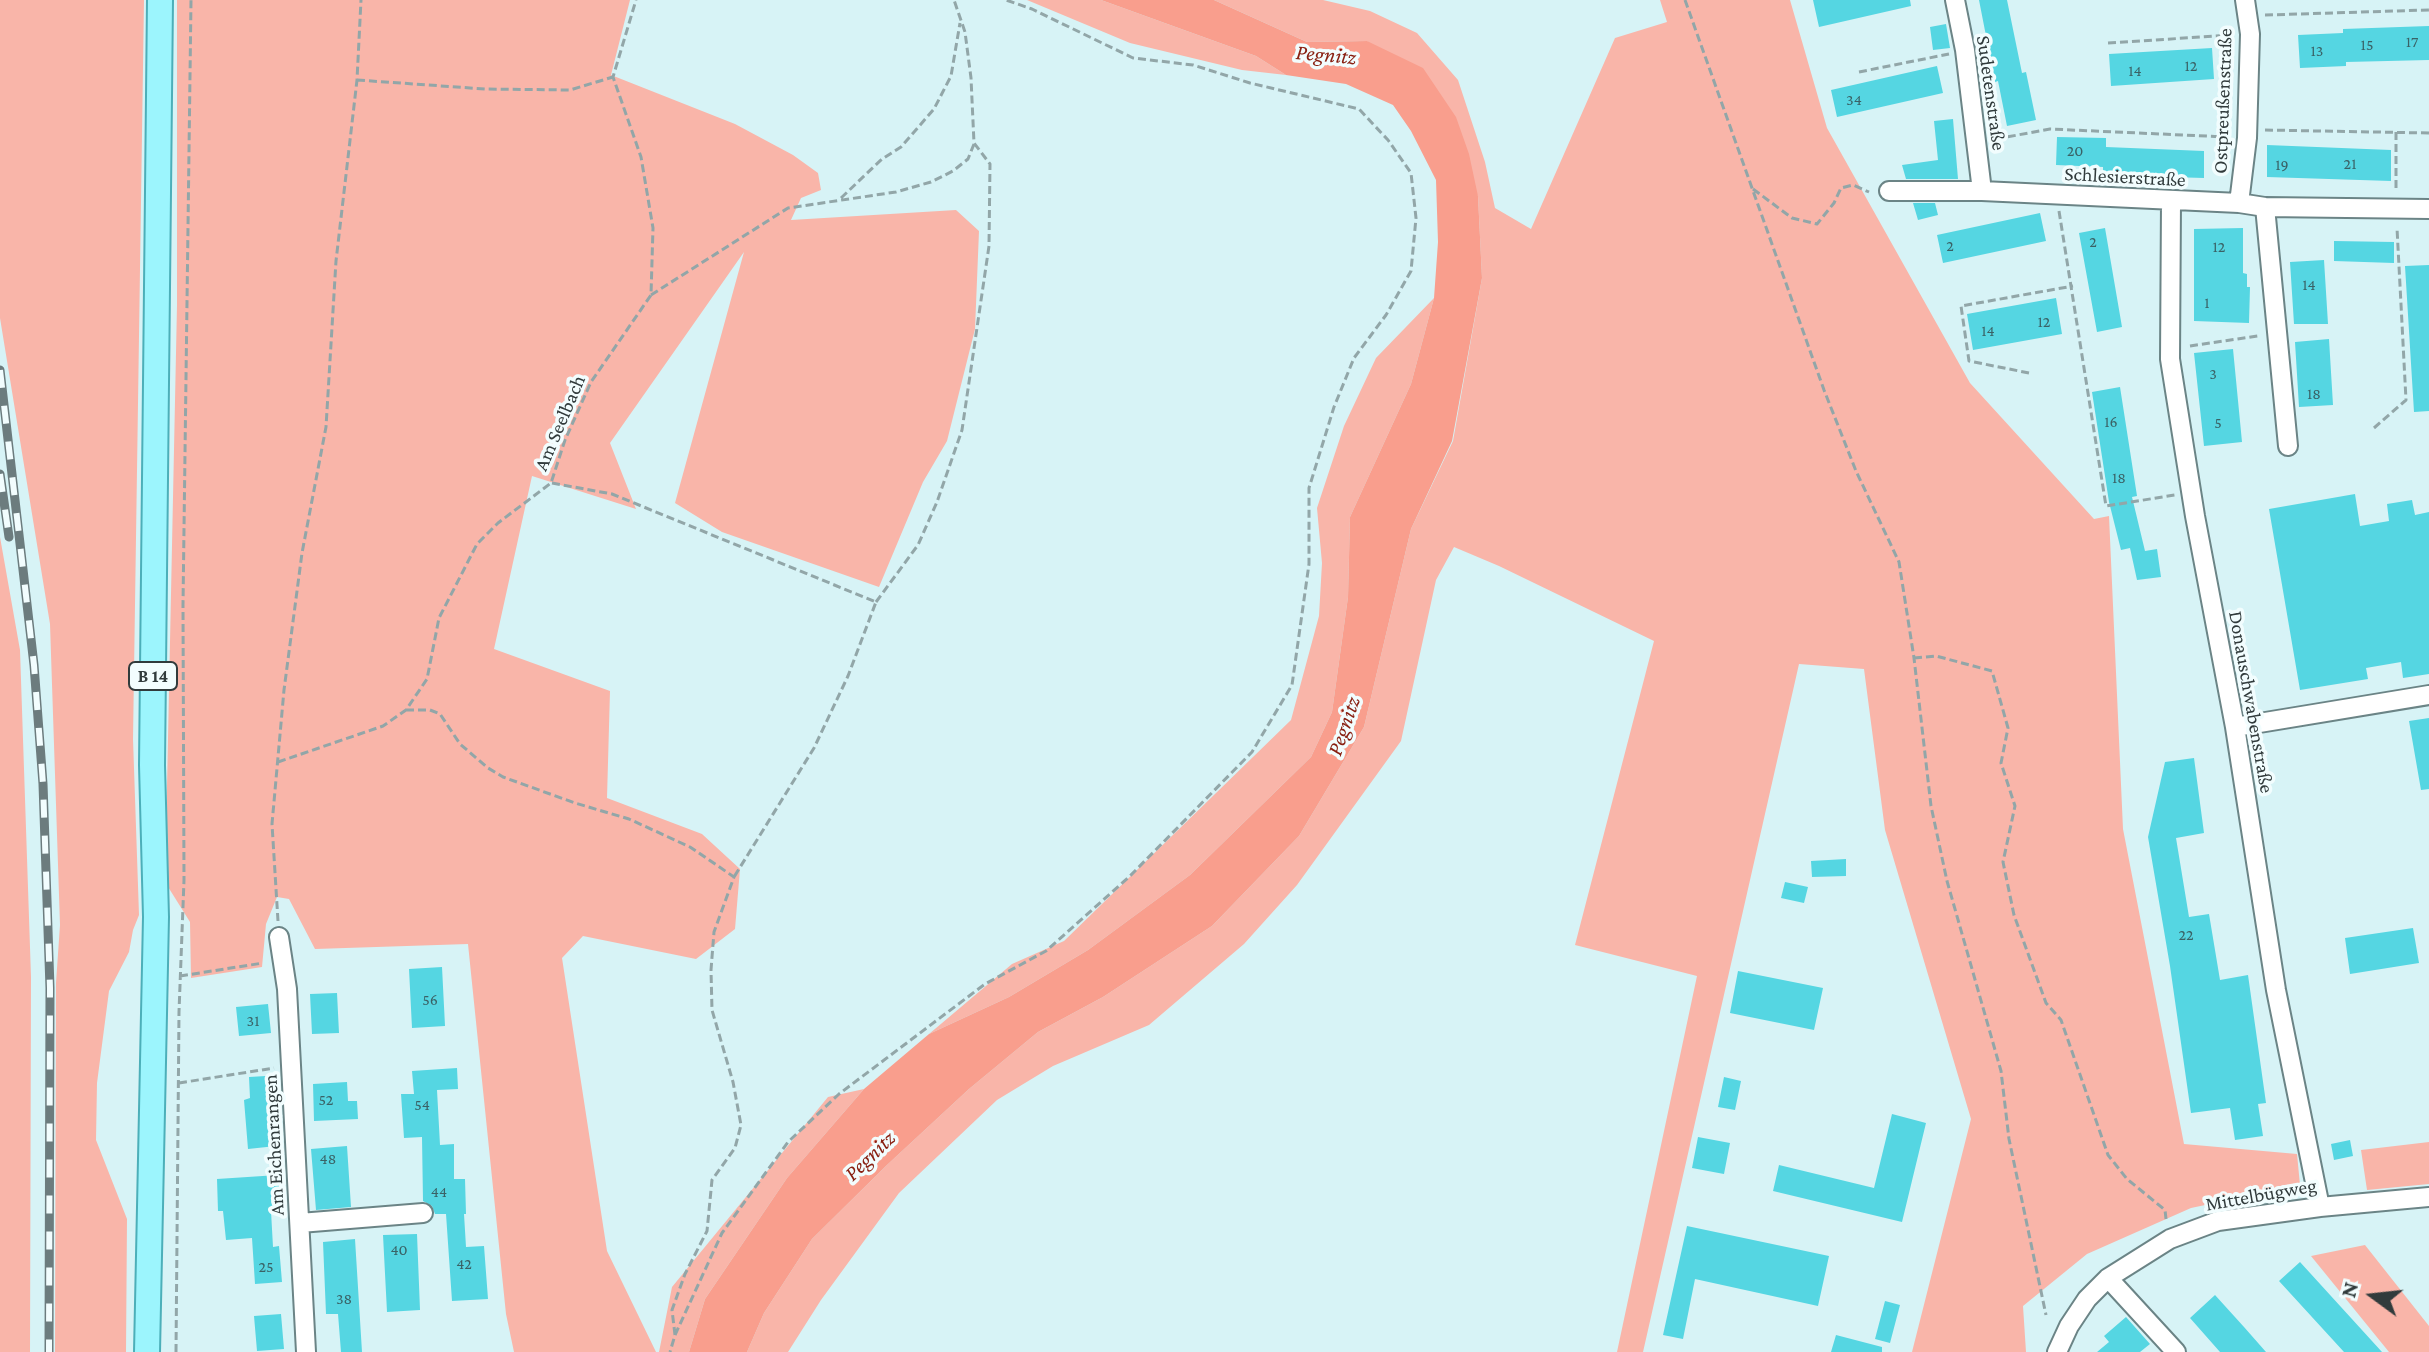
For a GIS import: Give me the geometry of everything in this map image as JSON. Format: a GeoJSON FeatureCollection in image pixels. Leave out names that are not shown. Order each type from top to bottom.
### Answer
{"type":"FeatureCollection","features":[{"type":"Feature","properties":{"kind":"main road","name":"B 14"},"geometry":{"type":"LineString","coordinates":[[147,1352],[156,917],[152,765],[160,0]]}},
{"type":"Feature","properties":{"kind":"street","name":"Sudetenstraße"},"geometry":{"type":"LineString","coordinates":[[1955,0],[1965,50],[1982,191]]}},
{"type":"Feature","properties":{"kind":"street","name":"Ostpreußenstraße"},"geometry":{"type":"LineString","coordinates":[[2239,203],[2247,134],[2250,34],[2246,8]]}},
{"type":"Feature","properties":{"kind":"street","name":"Schlesierstraße"},"geometry":{"type":"LineString","coordinates":[[1889,191],[1982,191],[2239,203],[2265,207],[2429,209]]}},
{"type":"Feature","properties":{"kind":"street","name":"Donauschwabenstraße"},"geometry":{"type":"LineString","coordinates":[[2171,202],[2170,349],[2191,493],[2235,727],[2276,990],[2320,1207]]}},
{"type":"Feature","properties":{"kind":"street"},"geometry":{"type":"LineString","coordinates":[[2265,207],[2288,446]]}},
{"type":"Feature","properties":{"kind":"street"},"geometry":{"type":"LineString","coordinates":[[2235,727],[2429,695]]}},
{"type":"Feature","properties":{"kind":"street","name":"Am Eichenrangen"},"geometry":{"type":"LineString","coordinates":[[279,937],[291,1065],[306,1352]]}},
{"type":"Feature","properties":{"kind":"street","name":"Mittelbügweg"},"geometry":{"type":"LineString","coordinates":[[2057,1352],[2087,1299],[2108,1278],[2170,1239],[2218,1221],[2429,1197]]}},
{"type":"Feature","properties":{"kind":"street"},"geometry":{"type":"LineString","coordinates":[[300,1223],[423,1213]]}},
{"type":"Feature","properties":{"kind":"street"},"geometry":{"type":"LineString","coordinates":[[2108,1278],[2176,1352]]}},
{"type":"Feature","properties":{"kind":"path"},"geometry":{"type":"LineString","coordinates":[[176,1352],[184,880],[183,621],[191,0]]}},
{"type":"Feature","properties":{"kind":"path"},"geometry":{"type":"LineString","coordinates":[[279,937],[272,824],[284,690],[302,553],[326,427],[336,261],[357,80],[361,0]]}},
{"type":"Feature","properties":{"kind":"path"},"geometry":{"type":"LineString","coordinates":[[636,0],[613,77],[641,157],[653,228],[651,295]]}},
{"type":"Feature","properties":{"kind":"path"},"geometry":{"type":"LineString","coordinates":[[651,295],[788,208],[896,192],[931,182],[968,159],[974,143],[971,78],[965,32],[954,0]]}},
{"type":"Feature","properties":{"kind":"path"},"geometry":{"type":"LineString","coordinates":[[670,1352],[722,1233],[788,1142],[839,1094],[985,984],[1046,951],[1129,877],[1252,752],[1292,685],[1309,564],[1309,488],[1334,407],[1354,358],[1386,315],[1411,271],[1416,218],[1411,173],[1388,140],[1359,109],[1250,83],[1193,65],[1133,58],[1032,9],[1006,0]]}},
{"type":"Feature","properties":{"kind":"path"},"geometry":{"type":"LineString","coordinates":[[1685,0],[1840,431],[1899,562],[1931,806],[1947,881],[2001,1071],[2009,1139],[2046,1315]]}},
{"type":"Feature","properties":{"kind":"path"},"geometry":{"type":"LineString","coordinates":[[2246,8],[2429,10]]}},
{"type":"Feature","properties":{"kind":"path"},"geometry":{"type":"LineString","coordinates":[[838,201],[882,159],[901,147],[934,109],[951,76],[960,28],[959,15]]}},
{"type":"Feature","properties":{"kind":"path"},"geometry":{"type":"LineString","coordinates":[[2108,43],[2250,34]]}},
{"type":"Feature","properties":{"kind":"path"},"geometry":{"type":"LineString","coordinates":[[1859,72],[1965,50]]}},
{"type":"Feature","properties":{"kind":"path"},"geometry":{"type":"LineString","coordinates":[[357,80],[485,89],[570,90],[613,77]]}},
{"type":"Feature","properties":{"kind":"path"},"geometry":{"type":"LineString","coordinates":[[1976,142],[2050,129],[2247,134],[2429,133]]}},
{"type":"Feature","properties":{"kind":"path"},"geometry":{"type":"LineString","coordinates":[[2374,428],[2406,400],[2395,208],[2396,132]]}},
{"type":"Feature","properties":{"kind":"path"},"geometry":{"type":"LineString","coordinates":[[675,1335],[672,1310],[685,1274],[707,1231],[712,1180],[735,1148],[741,1125],[733,1082],[712,1010],[714,932],[734,877],[814,748],[848,676],[876,602],[918,545],[962,430],[989,246],[990,164],[974,143]]}},
{"type":"Feature","properties":{"kind":"path"},"geometry":{"type":"LineString","coordinates":[[1751,188],[1792,218],[1817,224],[1834,203],[1841,188],[1853,185],[1869,192],[1889,191]]}},
{"type":"Feature","properties":{"kind":"path"},"geometry":{"type":"LineString","coordinates":[[2056,195],[2106,506],[2191,493]]}},
{"type":"Feature","properties":{"kind":"path"},"geometry":{"type":"LineString","coordinates":[[2029,373],[1969,361],[1961,306],[2073,286]]}},
{"type":"Feature","properties":{"kind":"path","name":"Am Seelbach"},"geometry":{"type":"LineString","coordinates":[[278,762],[383,726],[406,710],[427,679],[439,618],[477,544],[498,523],[551,483],[565,440],[591,382],[651,295]]}},
{"type":"Feature","properties":{"kind":"path"},"geometry":{"type":"LineString","coordinates":[[2170,349],[2277,334]]}},
{"type":"Feature","properties":{"kind":"path"},"geometry":{"type":"LineString","coordinates":[[551,483],[612,494],[876,602]]}},
{"type":"Feature","properties":{"kind":"path"},"geometry":{"type":"LineString","coordinates":[[1914,658],[1936,656],[1992,671],[2008,728],[2001,763],[2015,806],[2003,862],[2014,915],[2046,1003],[2061,1020],[2108,1155],[2127,1179],[2165,1210],[2170,1239]]}},
{"type":"Feature","properties":{"kind":"path"},"geometry":{"type":"LineString","coordinates":[[406,710],[430,710],[440,714],[460,744],[503,777],[629,819],[690,847],[734,877]]}},
{"type":"Feature","properties":{"kind":"path"},"geometry":{"type":"LineString","coordinates":[[180,976],[282,960]]}},
{"type":"Feature","properties":{"kind":"path"},"geometry":{"type":"LineString","coordinates":[[179,1083],[291,1065]]}},
{"type":"Feature","properties":{"kind":"shaded area"},"geometry":{"type":"Polygon","coordinates":[[[0,0],[144,0],[133,739],[139,915],[129,952],[109,991],[97,1083],[96,1140],[127,1219],[126,1352],[55,1352],[56,983],[60,925],[50,624],[0,318],[0,0]]]}},
{"type":"Feature","properties":{"kind":"shaded area"},"geometry":{"type":"Polygon","coordinates":[[[177,0],[630,0],[611,75],[735,124],[793,155],[818,173],[821,190],[801,198],[791,220],[956,210],[979,231],[975,329],[947,441],[923,482],[879,587],[722,532],[675,503],[744,252],[610,443],[636,509],[532,476],[494,649],[610,691],[607,798],[702,834],[740,869],[735,929],[696,959],[583,936],[562,958],[607,1251],[656,1352],[514,1352],[506,1314],[468,944],[315,949],[289,899],[277,897],[266,924],[262,967],[191,978],[190,922],[165,882],[177,305],[177,0]]]}},
{"type":"Feature","properties":{"kind":"shaded area"},"geometry":{"type":"Polygon","coordinates":[[[1027,0],[1101,0],[1256,56],[1286,75],[1242,70],[1130,43],[1027,0]]]}},
{"type":"Feature","properties":{"kind":"shaded area"},"geometry":{"type":"Polygon","coordinates":[[[1214,0],[1323,0],[1370,11],[1417,33],[1458,80],[1485,162],[1495,208],[1531,229],[1615,38],[1667,22],[1660,0],[1790,0],[1827,128],[1970,383],[2094,519],[2109,516],[2123,829],[2184,1144],[2297,1154],[2300,1185],[2191,1208],[2087,1254],[2023,1306],[2026,1352],[1912,1352],[1971,1119],[1885,830],[1864,669],[1799,664],[1643,1352],[1617,1352],[1697,976],[1575,945],[1654,641],[1454,547],[1436,580],[1401,741],[1297,885],[1244,944],[1149,1025],[1053,1066],[997,1100],[899,1193],[821,1300],[788,1352],[747,1352],[764,1313],[812,1239],[969,1089],[1038,1032],[1103,997],[1212,926],[1299,836],[1364,727],[1411,529],[1453,441],[1482,278],[1478,196],[1367,41],[1307,42],[1214,0]]]}},
{"type":"Feature","properties":{"kind":"shaded area"},"geometry":{"type":"Polygon","coordinates":[[[1434,298],[1411,384],[1350,517],[1348,597],[1332,712],[1311,757],[1190,875],[1088,950],[1009,997],[929,1034],[1012,964],[1064,941],[1291,720],[1319,616],[1322,563],[1317,508],[1344,426],[1376,358],[1434,298]]]}},
{"type":"Feature","properties":{"kind":"shaded area"},"geometry":{"type":"Polygon","coordinates":[[[0,537],[20,650],[31,977],[30,1352],[0,1352],[0,537]]]}},
{"type":"Feature","properties":{"kind":"shaded area"},"geometry":{"type":"Polygon","coordinates":[[[864,1089],[787,1178],[705,1299],[689,1352],[659,1352],[672,1287],[828,1097],[864,1089]]]}},
{"type":"Feature","properties":{"kind":"shaded area"},"geometry":{"type":"Polygon","coordinates":[[[2429,1142],[2429,1184],[2367,1190],[2361,1150],[2429,1142]]]}},
{"type":"Feature","properties":{"kind":"shaded area"},"geometry":{"type":"Polygon","coordinates":[[[2365,1245],[2429,1326],[2429,1352],[2389,1352],[2311,1256],[2365,1245]]]}},
{"type":"Feature","properties":{"kind":"water","name":"Pegnitz"},"geometry":{"type":"Polygon","coordinates":[[[1101,0],[1214,0],[1307,42],[1367,41],[1423,68],[1456,117],[1469,154],[1478,196],[1482,278],[1452,441],[1411,529],[1364,727],[1299,836],[1212,926],[1103,997],[1038,1032],[969,1089],[887,1165],[812,1239],[764,1313],[747,1352],[689,1352],[705,1299],[787,1178],[864,1089],[929,1034],[1009,997],[1088,950],[1190,875],[1311,757],[1332,712],[1348,597],[1350,517],[1411,384],[1434,298],[1438,242],[1436,180],[1411,131],[1393,105],[1346,84],[1286,75],[1256,56],[1101,0]]]}},
{"type":"Feature","properties":{"kind":"building"},"geometry":{"type":"Polygon","coordinates":[[[1813,0],[1910,0],[1911,6],[1819,27],[1813,0]]]}},
{"type":"Feature","properties":{"kind":"building"},"geometry":{"type":"Polygon","coordinates":[[[1979,0],[2007,0],[2022,73],[2026,72],[2036,120],[2007,126],[1979,0]]]}},
{"type":"Feature","properties":{"kind":"building"},"geometry":{"type":"Polygon","coordinates":[[[1946,24],[1950,48],[1933,50],[1930,27],[1946,24]]]}},
{"type":"Feature","properties":{"kind":"building"},"geometry":{"type":"Polygon","coordinates":[[[2429,26],[2429,60],[2346,62],[2346,66],[2300,68],[2298,35],[2343,33],[2343,29],[2429,26]]]}},
{"type":"Feature","properties":{"kind":"building"},"geometry":{"type":"Polygon","coordinates":[[[2212,48],[2214,79],[2111,86],[2109,54],[2212,48]]]}},
{"type":"Feature","properties":{"kind":"building"},"geometry":{"type":"Polygon","coordinates":[[[1937,66],[1943,93],[1837,117],[1831,90],[1937,66]]]}},
{"type":"Feature","properties":{"kind":"building"},"geometry":{"type":"Polygon","coordinates":[[[1953,119],[1958,179],[1906,179],[1902,165],[1938,160],[1934,121],[1953,119]]]}},
{"type":"Feature","properties":{"kind":"building"},"geometry":{"type":"Polygon","coordinates":[[[2057,137],[2106,138],[2106,147],[2204,151],[2204,178],[2103,175],[2103,167],[2056,165],[2057,137]]]}},
{"type":"Feature","properties":{"kind":"building"},"geometry":{"type":"Polygon","coordinates":[[[2267,145],[2391,150],[2391,181],[2267,177],[2267,145]]]}},
{"type":"Feature","properties":{"kind":"building"},"geometry":{"type":"Polygon","coordinates":[[[1913,203],[1935,203],[1938,215],[1918,220],[1913,203]]]}},
{"type":"Feature","properties":{"kind":"building"},"geometry":{"type":"Polygon","coordinates":[[[2040,213],[2046,241],[1943,263],[1937,235],[2040,213]]]}},
{"type":"Feature","properties":{"kind":"building"},"geometry":{"type":"Polygon","coordinates":[[[2105,228],[2122,327],[2097,332],[2079,233],[2105,228]]]}},
{"type":"Feature","properties":{"kind":"building"},"geometry":{"type":"Polygon","coordinates":[[[2243,228],[2243,273],[2247,274],[2247,287],[2250,287],[2249,323],[2194,321],[2194,229],[2243,228]]]}},
{"type":"Feature","properties":{"kind":"building"},"geometry":{"type":"Polygon","coordinates":[[[2334,241],[2394,242],[2394,263],[2334,261],[2334,241]]]}},
{"type":"Feature","properties":{"kind":"building"},"geometry":{"type":"Polygon","coordinates":[[[2324,260],[2328,324],[2294,324],[2290,262],[2324,260]]]}},
{"type":"Feature","properties":{"kind":"building"},"geometry":{"type":"Polygon","coordinates":[[[2429,265],[2429,411],[2414,412],[2405,266],[2429,265]]]}},
{"type":"Feature","properties":{"kind":"building"},"geometry":{"type":"Polygon","coordinates":[[[2056,298],[2062,334],[1973,350],[1967,314],[2056,298]]]}},
{"type":"Feature","properties":{"kind":"building"},"geometry":{"type":"Polygon","coordinates":[[[2329,339],[2333,405],[2299,407],[2295,342],[2329,339]]]}},
{"type":"Feature","properties":{"kind":"building"},"geometry":{"type":"Polygon","coordinates":[[[2233,349],[2242,442],[2204,446],[2194,353],[2233,349]]]}},
{"type":"Feature","properties":{"kind":"building"},"geometry":{"type":"Polygon","coordinates":[[[2120,387],[2137,496],[2132,497],[2145,551],[2157,549],[2161,577],[2137,580],[2130,548],[2121,550],[2109,502],[2092,392],[2120,387]]]}},
{"type":"Feature","properties":{"kind":"building"},"geometry":{"type":"Polygon","coordinates":[[[2355,494],[2360,526],[2389,521],[2387,504],[2412,500],[2415,515],[2429,512],[2429,674],[2403,678],[2401,662],[2366,668],[2368,679],[2300,690],[2269,509],[2355,494]]]}},
{"type":"Feature","properties":{"kind":"building"},"geometry":{"type":"Polygon","coordinates":[[[2429,718],[2429,789],[2421,790],[2409,721],[2429,718]]]}},
{"type":"Feature","properties":{"kind":"building"},"geometry":{"type":"Polygon","coordinates":[[[2194,758],[2204,833],[2176,838],[2189,917],[2209,914],[2220,980],[2248,975],[2266,1103],[2258,1104],[2263,1136],[2235,1140],[2230,1108],[2191,1113],[2148,837],[2165,762],[2194,758]]]}},
{"type":"Feature","properties":{"kind":"building"},"geometry":{"type":"Polygon","coordinates":[[[1846,859],[1846,876],[1812,877],[1811,861],[1846,859]]]}},
{"type":"Feature","properties":{"kind":"building"},"geometry":{"type":"Polygon","coordinates":[[[1785,882],[1808,887],[1804,903],[1781,898],[1785,882]]]}},
{"type":"Feature","properties":{"kind":"building"},"geometry":{"type":"Polygon","coordinates":[[[2413,928],[2419,963],[2350,974],[2345,938],[2413,928]]]}},
{"type":"Feature","properties":{"kind":"building"},"geometry":{"type":"Polygon","coordinates":[[[442,967],[445,1026],[412,1028],[409,969],[442,967]]]}},
{"type":"Feature","properties":{"kind":"building"},"geometry":{"type":"Polygon","coordinates":[[[1738,971],[1823,988],[1814,1030],[1730,1013],[1738,971]]]}},
{"type":"Feature","properties":{"kind":"building"},"geometry":{"type":"Polygon","coordinates":[[[337,993],[339,1033],[312,1034],[310,994],[337,993]]]}},
{"type":"Feature","properties":{"kind":"building"},"geometry":{"type":"Polygon","coordinates":[[[268,1004],[271,1033],[239,1036],[236,1007],[268,1004]]]}},
{"type":"Feature","properties":{"kind":"building"},"geometry":{"type":"Polygon","coordinates":[[[457,1068],[458,1089],[437,1090],[440,1145],[454,1144],[454,1179],[465,1179],[466,1247],[484,1246],[488,1299],[452,1301],[446,1214],[435,1214],[432,1206],[423,1201],[422,1137],[404,1138],[401,1094],[414,1094],[412,1071],[457,1068]]]}},
{"type":"Feature","properties":{"kind":"building"},"geometry":{"type":"Polygon","coordinates":[[[266,1076],[276,1146],[248,1149],[244,1100],[250,1098],[249,1077],[266,1076]]]}},
{"type":"Feature","properties":{"kind":"building"},"geometry":{"type":"Polygon","coordinates":[[[1724,1077],[1741,1081],[1735,1110],[1718,1107],[1724,1077]]]}},
{"type":"Feature","properties":{"kind":"building"},"geometry":{"type":"Polygon","coordinates":[[[347,1082],[348,1101],[357,1101],[358,1119],[314,1121],[313,1084],[347,1082]]]}},
{"type":"Feature","properties":{"kind":"building"},"geometry":{"type":"Polygon","coordinates":[[[1892,1114],[1926,1123],[1902,1222],[1773,1191],[1779,1165],[1874,1188],[1892,1114]]]}},
{"type":"Feature","properties":{"kind":"building"},"geometry":{"type":"Polygon","coordinates":[[[1698,1137],[1730,1143],[1724,1174],[1692,1168],[1698,1137]]]}},
{"type":"Feature","properties":{"kind":"building"},"geometry":{"type":"Polygon","coordinates":[[[2350,1140],[2353,1156],[2334,1160],[2331,1144],[2350,1140]]]}},
{"type":"Feature","properties":{"kind":"building"},"geometry":{"type":"Polygon","coordinates":[[[347,1146],[351,1207],[316,1210],[311,1149],[347,1146]]]}},
{"type":"Feature","properties":{"kind":"building"},"geometry":{"type":"Polygon","coordinates":[[[278,1175],[281,1210],[271,1211],[273,1247],[279,1246],[282,1282],[255,1284],[252,1238],[226,1240],[223,1211],[218,1211],[217,1179],[278,1175]]]}},
{"type":"Feature","properties":{"kind":"building"},"geometry":{"type":"Polygon","coordinates":[[[1687,1226],[1829,1256],[1818,1306],[1695,1279],[1683,1339],[1663,1335],[1687,1226]]]}},
{"type":"Feature","properties":{"kind":"building"},"geometry":{"type":"Polygon","coordinates":[[[417,1234],[420,1310],[387,1312],[383,1235],[417,1234]]]}},
{"type":"Feature","properties":{"kind":"building"},"geometry":{"type":"Polygon","coordinates":[[[355,1239],[362,1352],[341,1352],[338,1314],[326,1314],[323,1242],[355,1239]]]}},
{"type":"Feature","properties":{"kind":"building"},"geometry":{"type":"Polygon","coordinates":[[[2300,1262],[2382,1352],[2344,1352],[2279,1281],[2300,1262]]]}},
{"type":"Feature","properties":{"kind":"building"},"geometry":{"type":"Polygon","coordinates":[[[2215,1295],[2266,1352],[2220,1352],[2190,1318],[2215,1295]]]}},
{"type":"Feature","properties":{"kind":"building"},"geometry":{"type":"Polygon","coordinates":[[[1885,1301],[1900,1305],[1890,1343],[1875,1339],[1885,1301]]]}},
{"type":"Feature","properties":{"kind":"building"},"geometry":{"type":"Polygon","coordinates":[[[281,1314],[284,1349],[257,1351],[254,1316],[281,1314]]]}},
{"type":"Feature","properties":{"kind":"building"},"geometry":{"type":"Polygon","coordinates":[[[2126,1317],[2150,1344],[2140,1352],[2097,1352],[2109,1342],[2104,1336],[2126,1317]]]}},
{"type":"Feature","properties":{"kind":"building"},"geometry":{"type":"Polygon","coordinates":[[[1836,1335],[1882,1347],[1882,1352],[1831,1352],[1836,1335]]]}},
{"type":"Feature","properties":{"kind":"railway"},"geometry":{"type":"LineString","coordinates":[[0,370],[34,665],[43,784],[50,988],[49,1352]]}},
{"type":"Feature","properties":{"kind":"railway"},"geometry":{"type":"LineString","coordinates":[[0,474],[9,537]]}}]}
